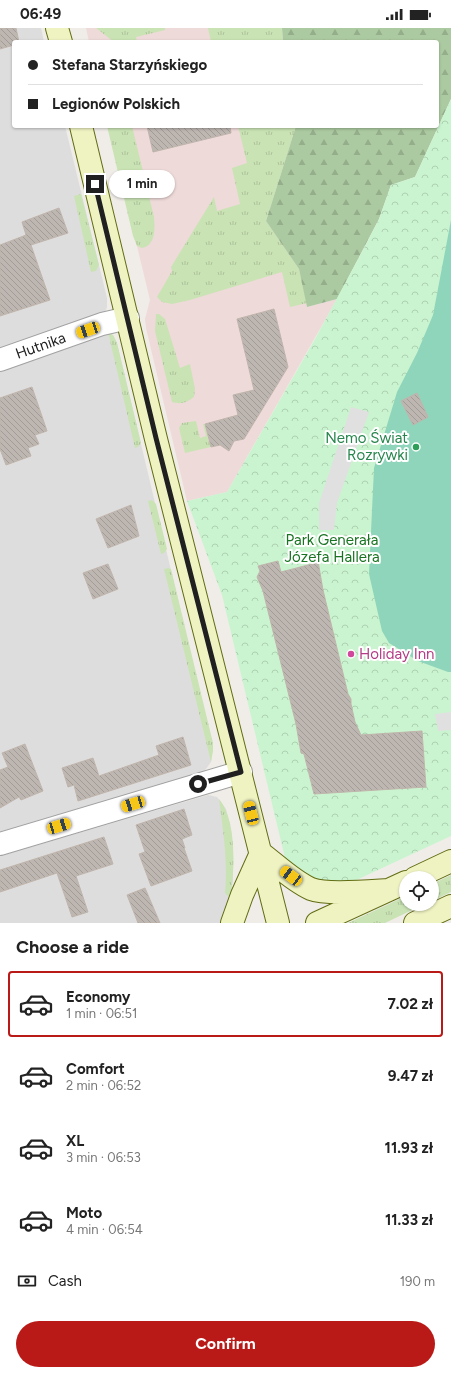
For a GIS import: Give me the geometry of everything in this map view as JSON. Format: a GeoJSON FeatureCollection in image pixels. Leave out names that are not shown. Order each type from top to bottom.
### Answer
{"type":"FeatureCollection","features":[{"type":"Feature","properties":{"kind":"street"},"geometry":{"type":"LineString","coordinates":[[57,28],[60,40]]}},
{"type":"Feature","properties":{"kind":"street"},"geometry":{"type":"LineString","coordinates":[[81,128],[156,438],[278,923]]}},
{"type":"Feature","properties":{"kind":"street","name":"Hutnika"},"geometry":{"type":"LineString","coordinates":[[0,360],[102,324],[128,318]]}},
{"type":"Feature","properties":{"kind":"street"},"geometry":{"type":"LineString","coordinates":[[0,844],[241,772]]}},
{"type":"Feature","properties":{"kind":"street"},"geometry":{"type":"LineString","coordinates":[[261,853],[301,884],[313,890],[326,892],[397,886]]}},
{"type":"Feature","properties":{"kind":"street"},"geometry":{"type":"LineString","coordinates":[[232,923],[242,895],[261,853]]}},
{"type":"Feature","properties":{"kind":"street"},"geometry":{"type":"LineString","coordinates":[[430,871],[451,861]]}},
{"type":"Feature","properties":{"kind":"street"},"geometry":{"type":"LineString","coordinates":[[317,923],[397,886]]}},
{"type":"Feature","properties":{"kind":"street"},"geometry":{"type":"LineString","coordinates":[[415,923],[451,906]]}},
{"type":"Feature","properties":{"kind":"shaded area"},"geometry":{"type":"Polygon","coordinates":[[[0,28],[41,28],[44,40],[12,40],[12,128],[65,128],[107,298],[107,307],[104,314],[106,332],[113,335],[117,343],[213,747],[211,762],[203,773],[0,834],[0,28]]]}},
{"type":"Feature","properties":{"kind":"shaded area"},"geometry":{"type":"Polygon","coordinates":[[[86,28],[217,28],[220,40],[89,40],[86,28]]]}},
{"type":"Feature","properties":{"kind":"shaded area"},"geometry":{"type":"Polygon","coordinates":[[[108,128],[243,128],[266,221],[299,269],[307,307],[337,299],[227,492],[187,501],[146,328],[145,319],[150,300],[108,128]]]}},
{"type":"Feature","properties":{"kind":"shaded area"},"geometry":{"type":"Polygon","coordinates":[[[351,407],[369,412],[337,503],[334,530],[319,530],[319,503],[351,407]]]}},
{"type":"Feature","properties":{"kind":"shaded area"},"geometry":{"type":"Polygon","coordinates":[[[451,712],[451,730],[438,731],[435,714],[451,712]]]}},
{"type":"Feature","properties":{"kind":"shaded area"},"geometry":{"type":"Polygon","coordinates":[[[208,795],[217,797],[226,809],[231,830],[233,849],[233,880],[230,898],[222,923],[0,923],[0,856],[208,795]]]}},
{"type":"Feature","properties":{"kind":"green space"},"geometry":{"type":"Polygon","coordinates":[[[96,28],[165,28],[165,30],[136,37],[137,40],[111,40],[96,28]]]}},
{"type":"Feature","properties":{"kind":"green space"},"geometry":{"type":"Polygon","coordinates":[[[208,28],[282,28],[283,40],[211,40],[208,28]]]}},
{"type":"Feature","properties":{"kind":"green space"},"geometry":{"type":"Polygon","coordinates":[[[282,28],[451,28],[451,99],[439,125],[439,40],[283,40],[282,28]]]}},
{"type":"Feature","properties":{"kind":"green space","name":"Park Generała Józefa Hallera"},"geometry":{"type":"Polygon","coordinates":[[[451,99],[451,836],[350,883],[320,885],[294,869],[285,858],[222,595],[187,501],[227,492],[315,339],[363,250],[379,219],[391,185],[415,177],[438,128],[439,128],[451,99]]]}},
{"type":"Feature","properties":{"kind":"green space"},"geometry":{"type":"Polygon","coordinates":[[[107,128],[132,128],[154,217],[154,236],[147,246],[142,248],[137,246],[133,236],[107,128]]]}},
{"type":"Feature","properties":{"kind":"green space"},"geometry":{"type":"Polygon","coordinates":[[[238,128],[295,128],[266,221],[299,269],[307,303],[290,307],[282,272],[190,300],[172,304],[162,302],[157,297],[172,271],[171,267],[214,197],[217,211],[240,204],[232,168],[247,163],[238,128]]]}},
{"type":"Feature","properties":{"kind":"green space"},"geometry":{"type":"Polygon","coordinates":[[[295,128],[438,128],[415,177],[391,185],[379,219],[337,299],[307,307],[299,269],[266,221],[295,128]]]}},
{"type":"Feature","properties":{"kind":"green space"},"geometry":{"type":"Polygon","coordinates":[[[81,194],[99,265],[96,271],[91,272],[74,196],[81,194]]]}},
{"type":"Feature","properties":{"kind":"green space","name":"Nemo Świat Rozrywki"},"geometry":{"type":"Polygon","coordinates":[[[451,220],[451,672],[448,672],[418,661],[389,643],[382,631],[369,574],[374,468],[397,392],[417,353],[433,315],[451,220]]]}},
{"type":"Feature","properties":{"kind":"green space"},"geometry":{"type":"Polygon","coordinates":[[[156,314],[159,314],[165,319],[180,368],[190,364],[195,389],[194,397],[184,402],[172,402],[155,331],[156,314]]]}},
{"type":"Feature","properties":{"kind":"green space"},"geometry":{"type":"Polygon","coordinates":[[[108,332],[113,335],[117,343],[141,443],[135,448],[108,332]]]}},
{"type":"Feature","properties":{"kind":"green space"},"geometry":{"type":"Polygon","coordinates":[[[196,421],[200,438],[206,436],[203,424],[205,424],[209,443],[215,446],[185,453],[179,428],[182,423],[196,421]]]}},
{"type":"Feature","properties":{"kind":"green space"},"geometry":{"type":"Polygon","coordinates":[[[152,500],[156,504],[167,549],[161,554],[148,501],[152,500]]]}},
{"type":"Feature","properties":{"kind":"green space"},"geometry":{"type":"Polygon","coordinates":[[[164,569],[171,569],[213,743],[211,762],[164,569]]]}},
{"type":"Feature","properties":{"kind":"green space"},"geometry":{"type":"Polygon","coordinates":[[[219,799],[225,808],[232,832],[233,874],[230,898],[225,893],[225,857],[219,799]]]}},
{"type":"Feature","properties":{"kind":"green space"},"geometry":{"type":"Polygon","coordinates":[[[451,875],[451,892],[439,898],[439,881],[451,875]]]}},
{"type":"Feature","properties":{"kind":"green space"},"geometry":{"type":"Polygon","coordinates":[[[399,899],[399,911],[410,911],[385,923],[348,923],[399,899]]]}},
{"type":"Feature","properties":{"kind":"building"},"geometry":{"type":"Polygon","coordinates":[[[0,28],[16,28],[19,40],[12,40],[12,46],[0,49],[0,28]]]}},
{"type":"Feature","properties":{"kind":"building"},"geometry":{"type":"Polygon","coordinates":[[[147,128],[230,128],[231,133],[153,152],[147,128]]]}},
{"type":"Feature","properties":{"kind":"building"},"geometry":{"type":"Polygon","coordinates":[[[59,208],[68,233],[31,245],[50,300],[0,316],[0,245],[26,235],[22,222],[59,208]]]}},
{"type":"Feature","properties":{"kind":"building"},"geometry":{"type":"Polygon","coordinates":[[[274,309],[288,367],[244,439],[234,441],[229,451],[220,445],[211,447],[205,424],[238,415],[233,395],[254,390],[237,319],[274,309]]]}},
{"type":"Feature","properties":{"kind":"building"},"geometry":{"type":"Polygon","coordinates":[[[32,387],[47,431],[35,435],[39,444],[28,448],[31,456],[6,465],[0,449],[0,398],[32,387]]]}},
{"type":"Feature","properties":{"kind":"building"},"geometry":{"type":"Polygon","coordinates":[[[417,393],[428,417],[413,425],[401,401],[417,393]]]}},
{"type":"Feature","properties":{"kind":"building"},"geometry":{"type":"Polygon","coordinates":[[[131,505],[139,536],[108,548],[96,519],[131,505]]]}},
{"type":"Feature","properties":{"kind":"building"},"geometry":{"type":"Polygon","coordinates":[[[278,561],[281,572],[318,561],[323,590],[348,694],[351,699],[355,722],[361,735],[422,731],[426,787],[314,794],[304,754],[301,753],[296,724],[263,591],[257,577],[260,571],[258,566],[278,561]]]}},
{"type":"Feature","properties":{"kind":"building"},"geometry":{"type":"Polygon","coordinates":[[[108,564],[118,589],[93,599],[83,573],[108,564]]]}},
{"type":"Feature","properties":{"kind":"building"},"geometry":{"type":"Polygon","coordinates":[[[183,737],[191,765],[78,801],[74,785],[68,787],[62,768],[93,758],[99,776],[159,755],[156,746],[183,737]]]}},
{"type":"Feature","properties":{"kind":"building"},"geometry":{"type":"Polygon","coordinates":[[[25,744],[43,791],[21,800],[19,797],[0,808],[0,770],[8,767],[2,753],[25,744]]]}},
{"type":"Feature","properties":{"kind":"building"},"geometry":{"type":"Polygon","coordinates":[[[184,809],[192,835],[182,839],[192,871],[151,886],[139,854],[145,852],[136,825],[184,809]]]}},
{"type":"Feature","properties":{"kind":"building"},"geometry":{"type":"Polygon","coordinates":[[[104,837],[113,864],[76,876],[88,912],[72,917],[57,873],[0,892],[0,870],[104,837]]]}},
{"type":"Feature","properties":{"kind":"building"},"geometry":{"type":"Polygon","coordinates":[[[145,888],[160,923],[138,923],[127,895],[145,888]]]}},
{"type":"Feature","properties":{"kind":"place","name":"Nemo Świat Rozrywki"},"geometry":{"type":"Point","coordinates":[416,447]}},
{"type":"Feature","properties":{"kind":"place","name":"Holiday Inn"},"geometry":{"type":"Point","coordinates":[351,654]}},
{"type":"Feature","properties":{"kind":"route"},"geometry":{"type":"LineString","coordinates":[[95,184],[156,438],[241,772],[198,784]]}}]}
